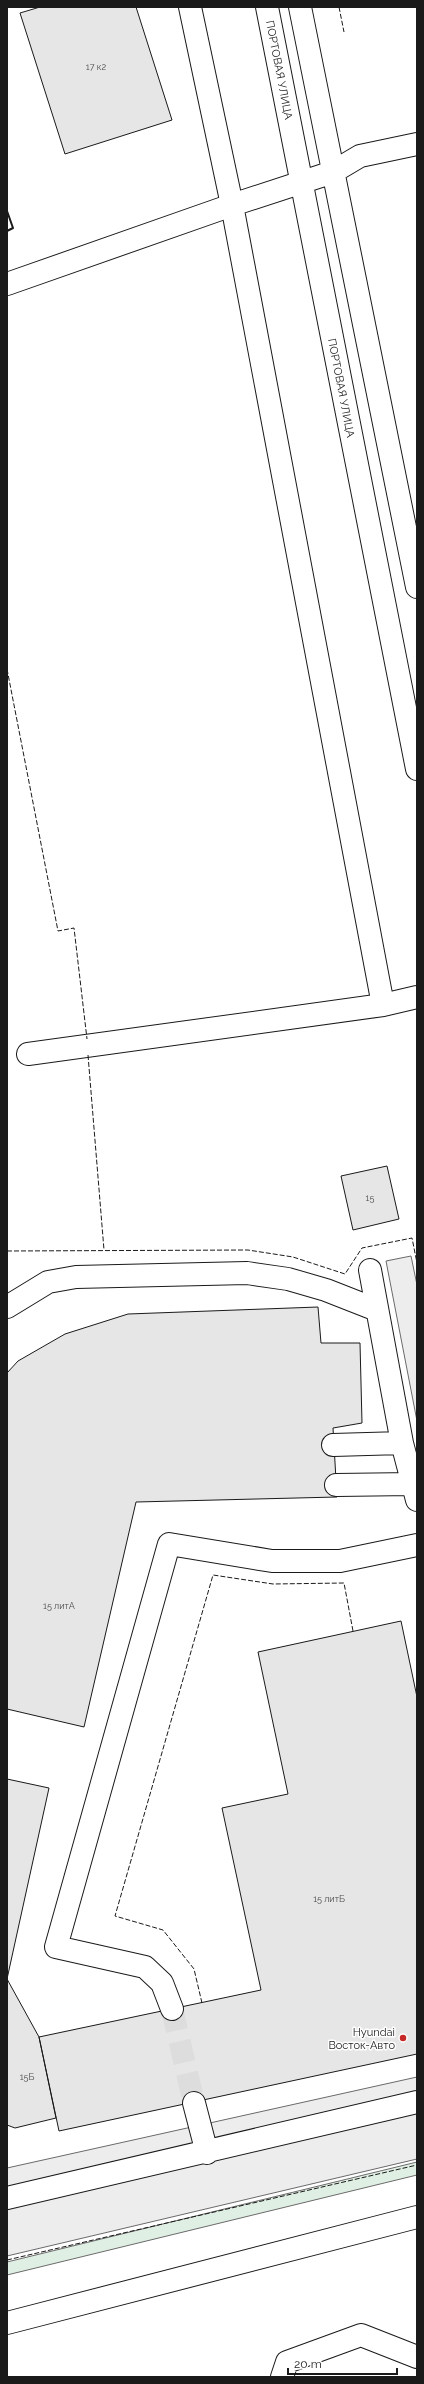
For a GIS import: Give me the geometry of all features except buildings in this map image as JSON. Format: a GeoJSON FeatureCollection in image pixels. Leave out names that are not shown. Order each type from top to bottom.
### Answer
{"type":"FeatureCollection","features":[{"type":"Feature","properties":{"kind":"street"},"geometry":{"type":"LineString","coordinates":[[190,7],[232,205],[383,1005]]}},
{"type":"Feature","properties":{"kind":"street","name":"ПОРТОВАЯ УЛИЦА"},"geometry":{"type":"LineString","coordinates":[[266,7],[417,769]]}},
{"type":"Feature","properties":{"kind":"street"},"geometry":{"type":"LineString","coordinates":[[300,7],[417,587]]}},
{"type":"Feature","properties":{"kind":"street"},"geometry":{"type":"LineString","coordinates":[[7,284],[232,205],[333,172],[360,156],[417,144]]}},
{"type":"Feature","properties":{"kind":"street"},"geometry":{"type":"LineString","coordinates":[[28,1054],[383,1005],[417,997]]}},
{"type":"Feature","properties":{"kind":"street"},"geometry":{"type":"LineString","coordinates":[[336,1485],[414,1492],[402,1443],[370,1270]]}},
{"type":"Feature","properties":{"kind":"street"},"geometry":{"type":"LineString","coordinates":[[7,1307],[48,1282],[76,1277],[247,1273],[294,1281],[326,1290],[377,1310]]}},
{"type":"Feature","properties":{"kind":"street"},"geometry":{"type":"LineString","coordinates":[[333,1445],[402,1443]]}},
{"type":"Feature","properties":{"kind":"street"},"geometry":{"type":"LineString","coordinates":[[172,2009],[162,1984],[145,1967],[56,1947],[169,1544],[272,1561],[340,1561],[417,1545]]}},
{"type":"Feature","properties":{"kind":"street"},"geometry":{"type":"LineString","coordinates":[[7,2198],[207,2153],[417,2102]]}},
{"type":"Feature","properties":{"kind":"street"},"geometry":{"type":"LineString","coordinates":[[194,2103],[207,2153]]}},
{"type":"Feature","properties":{"kind":"street"},"geometry":{"type":"LineString","coordinates":[[7,2323],[417,2218]]}},
{"type":"Feature","properties":{"kind":"street"},"geometry":{"type":"LineString","coordinates":[[282,2377],[287,2362],[361,2335],[417,2357]]}},
{"type":"Feature","properties":{"kind":"green space"},"geometry":{"type":"Polygon","coordinates":[[[417,2162],[417,2175],[7,2275],[7,2262],[417,2162]]]}},
{"type":"Feature","properties":{"kind":"shaded area"},"geometry":{"type":"Polygon","coordinates":[[[411,1256],[417,1285],[417,1421],[386,1261],[411,1256]]]}},
{"type":"Feature","properties":{"kind":"shaded area"},"geometry":{"type":"Polygon","coordinates":[[[417,2077],[417,2159],[7,2256],[7,2168],[417,2077]]]}},
{"type":"Feature","properties":{"kind":"tunnel"},"geometry":{"type":"LineString","coordinates":[[172,2009],[194,2103]]}},
{"type":"Feature","properties":{"kind":"fence"},"geometry":{"type":"LineString","coordinates":[[339,7],[344,32]]}},
{"type":"Feature","properties":{"kind":"fence"},"geometry":{"type":"LineString","coordinates":[[7,669],[58,931],[74,928],[87,1039]]}},
{"type":"Feature","properties":{"kind":"fence"},"geometry":{"type":"LineString","coordinates":[[88,1055],[104,1250]]}},
{"type":"Feature","properties":{"kind":"fence"},"geometry":{"type":"LineString","coordinates":[[7,1251],[248,1250],[293,1257],[345,1274],[362,1248],[412,1238],[417,1263]]}},
{"type":"Feature","properties":{"kind":"fence"},"geometry":{"type":"LineString","coordinates":[[202,2003],[194,1969],[163,1930],[115,1916],[213,1575],[273,1584],[344,1583],[353,1631]]}},
{"type":"Feature","properties":{"kind":"fence"},"geometry":{"type":"LineString","coordinates":[[7,2260],[417,2165]]}},
{"type":"Feature","properties":{"kind":"wall"},"geometry":{"type":"LineString","coordinates":[[7,211],[13,228],[7,231]]}},
{"type":"Feature","properties":{"kind":"place","name":"Hyundai Восток-Авто"},"geometry":{"type":"Point","coordinates":[403,2038]}}]}
